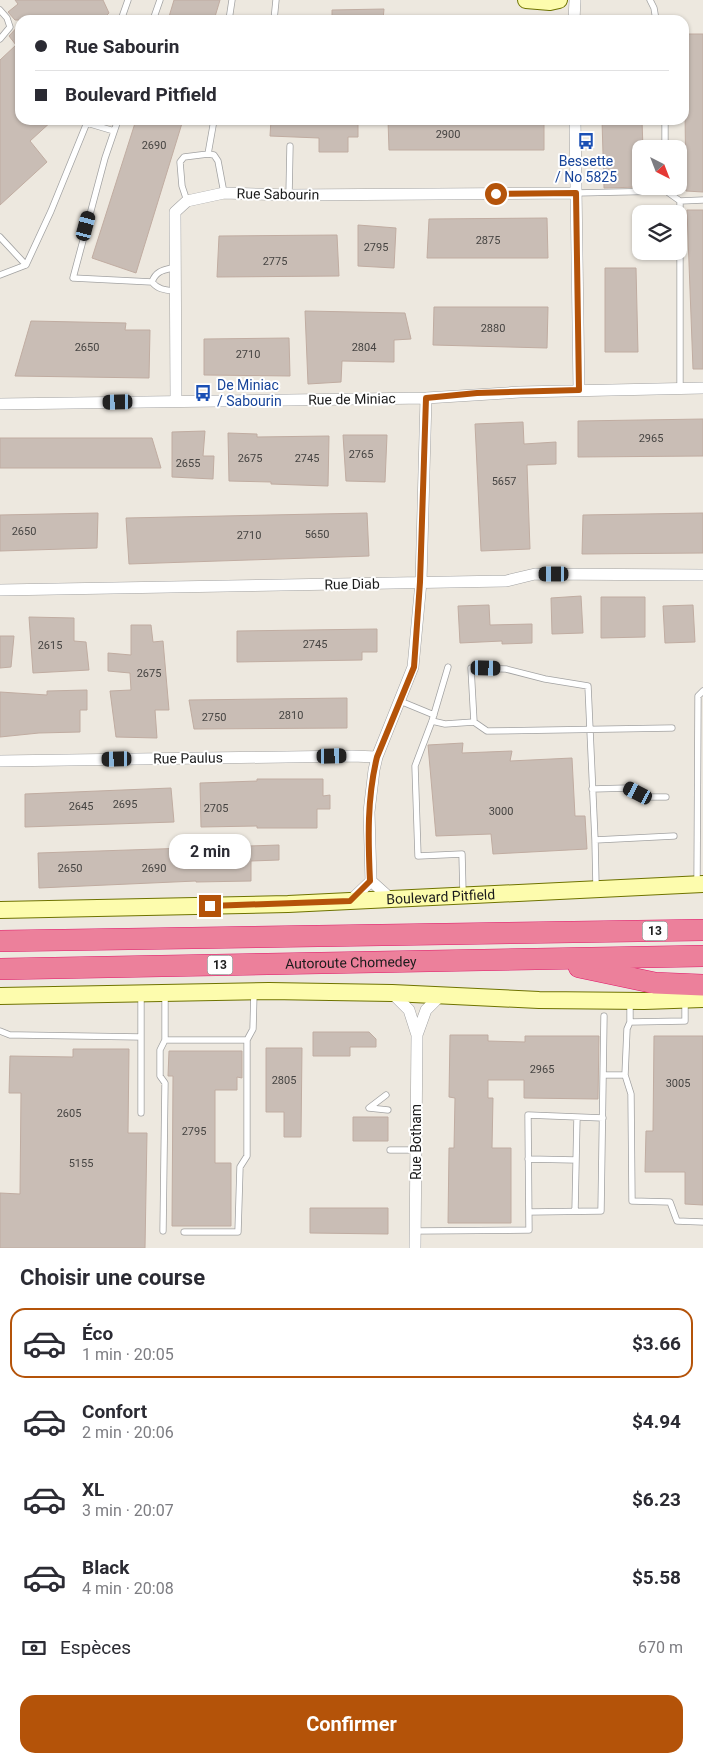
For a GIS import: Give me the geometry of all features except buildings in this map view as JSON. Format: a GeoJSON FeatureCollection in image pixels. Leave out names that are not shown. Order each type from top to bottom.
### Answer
{"type":"FeatureCollection","features":[{"type":"Feature","properties":{"kind":"highway"},"geometry":{"type":"LineString","coordinates":[[607,931],[703,917]]}},
{"type":"Feature","properties":{"kind":"highway","name":"Autoroute Chomedey"},"geometry":{"type":"LineString","coordinates":[[0,941],[703,930]]}},
{"type":"Feature","properties":{"kind":"highway","name":"Autoroute Chomedey"},"geometry":{"type":"LineString","coordinates":[[0,969],[703,956]]}},
{"type":"Feature","properties":{"kind":"highway"},"geometry":{"type":"LineString","coordinates":[[542,959],[655,983],[703,985]]}},
{"type":"Feature","properties":{"kind":"main road"},"geometry":{"type":"LineString","coordinates":[[526,0],[549,2],[559,0]]}},
{"type":"Feature","properties":{"kind":"main road","name":"Boulevard Pitfield"},"geometry":{"type":"LineString","coordinates":[[0,910],[239,906],[700,884]]}},
{"type":"Feature","properties":{"kind":"main road"},"geometry":{"type":"LineString","coordinates":[[0,996],[254,992],[392,993],[531,1000],[630,1001],[703,999]]}},
{"type":"Feature","properties":{"kind":"street"},"geometry":{"type":"LineString","coordinates":[[574,15],[575,0]]}},
{"type":"Feature","properties":{"kind":"street"},"geometry":{"type":"LineString","coordinates":[[575,125],[579,390]]}},
{"type":"Feature","properties":{"kind":"street","name":"Rue Sabourin"},"geometry":{"type":"LineString","coordinates":[[187,201],[224,193],[289,195],[576,193]]}},
{"type":"Feature","properties":{"kind":"street"},"geometry":{"type":"LineString","coordinates":[[176,401],[175,212],[187,201]]}},
{"type":"Feature","properties":{"kind":"street","name":"Rue de Miniac"},"geometry":{"type":"LineString","coordinates":[[0,404],[426,398],[477,393],[703,388]]}},
{"type":"Feature","properties":{"kind":"street"},"geometry":{"type":"LineString","coordinates":[[350,901],[370,881],[368,812],[371,783],[377,757],[414,667],[420,582],[426,398]]}},
{"type":"Feature","properties":{"kind":"street","name":"Rue Diab"},"geometry":{"type":"LineString","coordinates":[[0,590],[506,581],[535,574],[703,575]]}},
{"type":"Feature","properties":{"kind":"street","name":"Rue Paulus"},"geometry":{"type":"LineString","coordinates":[[0,761],[377,757]]}},
{"type":"Feature","properties":{"kind":"street"},"geometry":{"type":"LineString","coordinates":[[370,881],[391,899]]}},
{"type":"Feature","properties":{"kind":"street","name":"Rue Botham"},"geometry":{"type":"LineString","coordinates":[[392,993],[409,1010],[417,1035],[415,1248]]}},
{"type":"Feature","properties":{"kind":"street","name":"Rue Botham"},"geometry":{"type":"LineString","coordinates":[[417,1035],[426,1010],[440,995]]}},
{"type":"Feature","properties":{"kind":"lane"},"geometry":{"type":"LineString","coordinates":[[123,15],[128,0]]}},
{"type":"Feature","properties":{"kind":"lane"},"geometry":{"type":"LineString","coordinates":[[155,15],[160,0]]}},
{"type":"Feature","properties":{"kind":"lane"},"geometry":{"type":"LineString","coordinates":[[230,15],[232,0]]}},
{"type":"Feature","properties":{"kind":"lane"},"geometry":{"type":"LineString","coordinates":[[274,15],[276,0]]}},
{"type":"Feature","properties":{"kind":"lane"},"geometry":{"type":"LineString","coordinates":[[650,0],[655,15]]}},
{"type":"Feature","properties":{"kind":"lane"},"geometry":{"type":"LineString","coordinates":[[0,10],[7,18],[10,26],[0,39]]}},
{"type":"Feature","properties":{"kind":"lane"},"geometry":{"type":"LineString","coordinates":[[0,275],[26,265],[87,125]]}},
{"type":"Feature","properties":{"kind":"lane"},"geometry":{"type":"LineString","coordinates":[[97,125],[114,131]]}},
{"type":"Feature","properties":{"kind":"lane"},"geometry":{"type":"LineString","coordinates":[[116,125],[104,158],[72,278],[152,282],[161,289],[176,291]]}},
{"type":"Feature","properties":{"kind":"lane"},"geometry":{"type":"LineString","coordinates":[[208,154],[213,125]]}},
{"type":"Feature","properties":{"kind":"lane"},"geometry":{"type":"LineString","coordinates":[[665,125],[665,140]]}},
{"type":"Feature","properties":{"kind":"lane"},"geometry":{"type":"LineString","coordinates":[[289,195],[290,146]]}},
{"type":"Feature","properties":{"kind":"lane"},"geometry":{"type":"LineString","coordinates":[[187,201],[182,186],[180,162],[184,158],[208,154],[214,155],[218,161],[224,193]]}},
{"type":"Feature","properties":{"kind":"lane"},"geometry":{"type":"LineString","coordinates":[[576,193],[632,191]]}},
{"type":"Feature","properties":{"kind":"lane"},"geometry":{"type":"LineString","coordinates":[[673,195],[680,201],[703,200]]}},
{"type":"Feature","properties":{"kind":"lane"},"geometry":{"type":"LineString","coordinates":[[680,201],[680,389]]}},
{"type":"Feature","properties":{"kind":"lane"},"geometry":{"type":"LineString","coordinates":[[0,237],[26,265]]}},
{"type":"Feature","properties":{"kind":"lane"},"geometry":{"type":"LineString","coordinates":[[152,282],[154,276],[160,271],[176,267]]}},
{"type":"Feature","properties":{"kind":"lane"},"geometry":{"type":"LineString","coordinates":[[448,667],[433,718],[415,766],[418,856],[462,854],[463,896]]}},
{"type":"Feature","properties":{"kind":"lane"},"geometry":{"type":"LineString","coordinates":[[474,722],[471,668],[496,668],[588,686],[596,889]]}},
{"type":"Feature","properties":{"kind":"lane"},"geometry":{"type":"LineString","coordinates":[[700,884],[698,696],[703,691]]}},
{"type":"Feature","properties":{"kind":"lane"},"geometry":{"type":"LineString","coordinates":[[400,701],[433,718],[440,724],[474,722],[487,731],[672,728]]}},
{"type":"Feature","properties":{"kind":"lane"},"geometry":{"type":"LineString","coordinates":[[592,789],[629,788],[647,797],[666,796]]}},
{"type":"Feature","properties":{"kind":"lane"},"geometry":{"type":"LineString","coordinates":[[595,840],[674,836]]}},
{"type":"Feature","properties":{"kind":"lane"},"geometry":{"type":"LineString","coordinates":[[184,1232],[238,1232],[240,1167],[247,1156],[247,1040],[253,1030],[254,992]]}},
{"type":"Feature","properties":{"kind":"lane"},"geometry":{"type":"LineString","coordinates":[[141,994],[141,1113]]}},
{"type":"Feature","properties":{"kind":"lane"},"geometry":{"type":"LineString","coordinates":[[163,1231],[164,1083],[160,1076],[160,1050],[165,1040],[165,994]]}},
{"type":"Feature","properties":{"kind":"lane"},"geometry":{"type":"LineString","coordinates":[[630,1022],[685,1021],[685,1000]]}},
{"type":"Feature","properties":{"kind":"lane"},"geometry":{"type":"LineString","coordinates":[[630,1001],[625,1075],[632,1094],[632,1200],[670,1202],[676,1222],[703,1222]]}},
{"type":"Feature","properties":{"kind":"lane"},"geometry":{"type":"LineString","coordinates":[[529,1212],[601,1211],[604,1016]]}},
{"type":"Feature","properties":{"kind":"lane"},"geometry":{"type":"LineString","coordinates":[[0,1031],[10,1035],[26,1036],[141,1037]]}},
{"type":"Feature","properties":{"kind":"lane"},"geometry":{"type":"LineString","coordinates":[[165,1040],[247,1040]]}},
{"type":"Feature","properties":{"kind":"lane"},"geometry":{"type":"LineString","coordinates":[[604,1074],[625,1075]]}},
{"type":"Feature","properties":{"kind":"lane"},"geometry":{"type":"LineString","coordinates":[[386,1095],[369,1108],[388,1110]]}},
{"type":"Feature","properties":{"kind":"lane"},"geometry":{"type":"LineString","coordinates":[[415,1231],[528,1230],[528,1115],[603,1118]]}},
{"type":"Feature","properties":{"kind":"lane"},"geometry":{"type":"LineString","coordinates":[[575,1211],[577,1117]]}},
{"type":"Feature","properties":{"kind":"lane"},"geometry":{"type":"LineString","coordinates":[[390,1150],[416,1150]]}},
{"type":"Feature","properties":{"kind":"lane"},"geometry":{"type":"LineString","coordinates":[[528,1159],[576,1160]]}},
{"type":"Feature","properties":{"kind":"place","name":"Bessette / No 5825"},"geometry":{"type":"Point","coordinates":[586,141]}},
{"type":"Feature","properties":{"kind":"place","name":"De Miniac / Sabourin"},"geometry":{"type":"Point","coordinates":[203,393]}},
{"type":"Feature","properties":{"kind":"route"},"geometry":{"type":"LineString","coordinates":[[210,906],[350,901],[370,881],[368,812],[371,783],[377,757],[414,667],[420,582],[426,398],[477,393],[579,390],[576,193],[496,194]]}}]}
